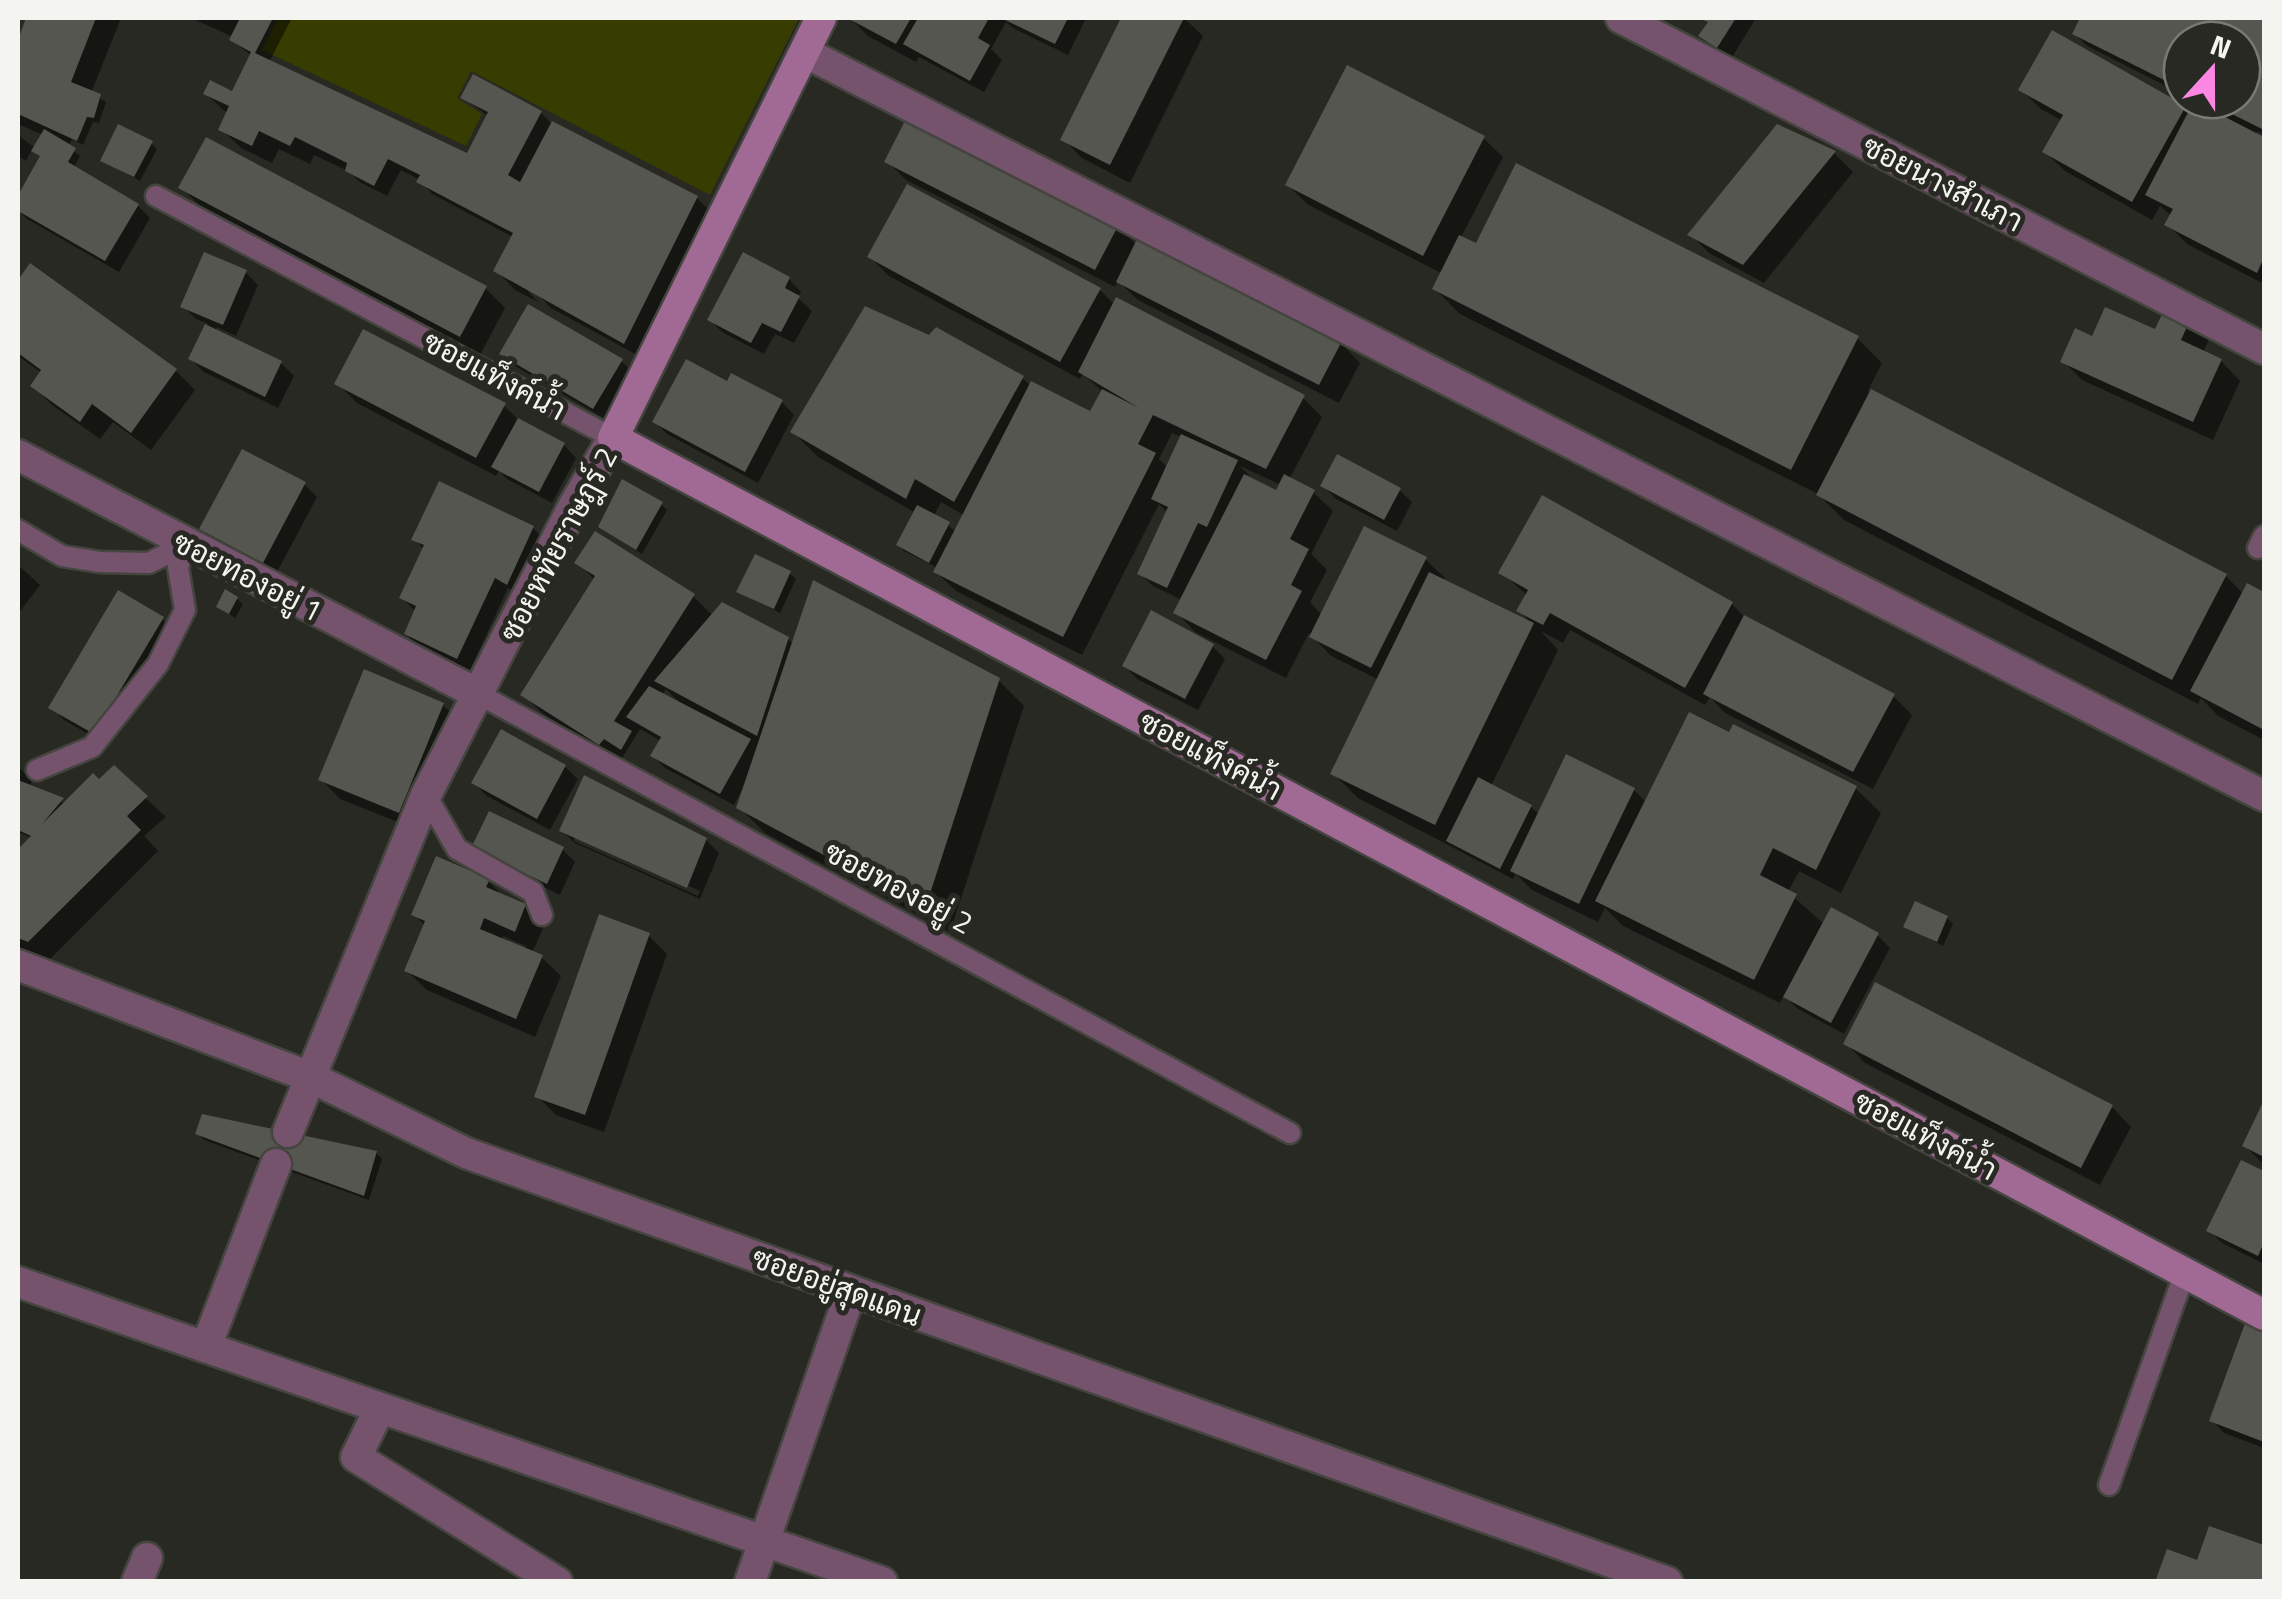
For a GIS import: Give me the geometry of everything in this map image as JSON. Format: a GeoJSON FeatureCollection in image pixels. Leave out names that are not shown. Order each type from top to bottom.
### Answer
{"type":"FeatureCollection","features":[{"type":"Feature","properties":{"kind":"street","name":"ซอยหทัยราษฎร์ 2"},"geometry":{"type":"LineString","coordinates":[[288,1132],[426,795],[574,504],[613,438],[821,18]]}},
{"type":"Feature","properties":{"kind":"street","name":"ซอยนางสำเภา"},"geometry":{"type":"LineString","coordinates":[[1622,18],[2264,349]]}},
{"type":"Feature","properties":{"kind":"street"},"geometry":{"type":"LineString","coordinates":[[806,53],[2264,796]]}},
{"type":"Feature","properties":{"kind":"street","name":"ซอยแท็งค์น้ำ"},"geometry":{"type":"LineString","coordinates":[[613,438],[2264,1314]]}},
{"type":"Feature","properties":{"kind":"street","name":"ซอยทองอยู่ 1"},"geometry":{"type":"LineString","coordinates":[[18,455],[480,695]]}},
{"type":"Feature","properties":{"kind":"street","name":"ซอยอยู่สุดแดน"},"geometry":{"type":"LineString","coordinates":[[18,965],[310,1076],[466,1153],[1667,1582]]}},
{"type":"Feature","properties":{"kind":"street"},"geometry":{"type":"LineString","coordinates":[[206,1348],[276,1164]]}},
{"type":"Feature","properties":{"kind":"street"},"geometry":{"type":"LineString","coordinates":[[18,1282],[882,1582]]}},
{"type":"Feature","properties":{"kind":"street"},"geometry":{"type":"LineString","coordinates":[[750,1582],[852,1291]]}},
{"type":"Feature","properties":{"kind":"street"},"geometry":{"type":"LineString","coordinates":[[380,1408],[356,1457],[557,1582]]}},
{"type":"Feature","properties":{"kind":"lane","name":"ซอยแท็งค์น้ำ"},"geometry":{"type":"LineString","coordinates":[[156,196],[613,438]]}},
{"type":"Feature","properties":{"kind":"lane"},"geometry":{"type":"LineString","coordinates":[[18,530],[62,556],[100,562],[149,563],[186,544]]}},
{"type":"Feature","properties":{"kind":"lane"},"geometry":{"type":"LineString","coordinates":[[36,770],[92,747],[158,664],[186,610],[178,567],[186,544]]}},
{"type":"Feature","properties":{"kind":"lane","name":"ซอยทองอยู่ 2"},"geometry":{"type":"LineString","coordinates":[[480,695],[1290,1133]]}},
{"type":"Feature","properties":{"kind":"lane"},"geometry":{"type":"LineString","coordinates":[[426,795],[457,849],[533,892],[542,915]]}},
{"type":"Feature","properties":{"kind":"lane"},"geometry":{"type":"LineString","coordinates":[[2109,1486],[2185,1272]]}},
{"type":"Feature","properties":{"kind":"green space"},"geometry":{"type":"Polygon","coordinates":[[[278,18],[799,18],[710,195],[471,71],[457,98],[482,114],[466,146],[262,50],[278,18]]]}},
{"type":"Feature","properties":{"kind":"building"},"geometry":{"type":"Polygon","coordinates":[[[26,18],[96,18],[71,82],[101,94],[94,118],[87,117],[77,141],[18,114],[18,40],[26,18]]]}},
{"type":"Feature","properties":{"kind":"building"},"geometry":{"type":"Polygon","coordinates":[[[240,18],[273,18],[255,53],[467,153],[488,112],[460,98],[473,74],[542,111],[508,175],[520,182],[552,121],[698,196],[624,344],[493,271],[513,233],[416,182],[420,175],[388,159],[374,186],[345,171],[347,163],[295,137],[290,146],[259,131],[252,146],[218,130],[229,106],[203,94],[210,80],[232,91],[251,52],[229,40],[240,18]]]}},
{"type":"Feature","properties":{"kind":"building"},"geometry":{"type":"Polygon","coordinates":[[[847,18],[911,18],[896,44],[847,18]]]}},
{"type":"Feature","properties":{"kind":"building"},"geometry":{"type":"Polygon","coordinates":[[[918,18],[989,18],[978,38],[990,45],[970,81],[903,44],[918,18]]]}},
{"type":"Feature","properties":{"kind":"building"},"geometry":{"type":"Polygon","coordinates":[[[1001,18],[1068,18],[1055,44],[1001,18]]]}},
{"type":"Feature","properties":{"kind":"building"},"geometry":{"type":"Polygon","coordinates":[[[1121,18],[1184,18],[1110,165],[1060,140],[1121,18]]]}},
{"type":"Feature","properties":{"kind":"building"},"geometry":{"type":"Polygon","coordinates":[[[1698,18],[1736,18],[1717,48],[1698,36],[1708,22],[1698,18]]]}},
{"type":"Feature","properties":{"kind":"building"},"geometry":{"type":"Polygon","coordinates":[[[2080,18],[2264,18],[2264,130],[2244,120],[2262,120],[2262,20],[2162,20],[2162,79],[2072,34],[2080,18]]]}},
{"type":"Feature","properties":{"kind":"building"},"geometry":{"type":"Polygon","coordinates":[[[2052,30],[2162,92],[2162,120],[2178,120],[2132,202],[2042,152],[2063,115],[2018,90],[2052,30]]]}},
{"type":"Feature","properties":{"kind":"building"},"geometry":{"type":"Polygon","coordinates":[[[1347,65],[1485,136],[1423,256],[1285,185],[1347,65]]]}},
{"type":"Feature","properties":{"kind":"building"},"geometry":{"type":"Polygon","coordinates":[[[908,115],[1119,224],[1095,270],[884,162],[908,115]]]}},
{"type":"Feature","properties":{"kind":"building"},"geometry":{"type":"Polygon","coordinates":[[[2184,120],[2231,120],[2264,137],[2264,257],[2257,273],[2164,225],[2173,209],[2145,195],[2184,120]]]}},
{"type":"Feature","properties":{"kind":"building"},"geometry":{"type":"Polygon","coordinates":[[[118,124],[153,141],[134,177],[100,161],[118,124]]]}},
{"type":"Feature","properties":{"kind":"building"},"geometry":{"type":"Polygon","coordinates":[[[1777,124],[1836,151],[1743,265],[1687,235],[1777,124]]]}},
{"type":"Feature","properties":{"kind":"building"},"geometry":{"type":"Polygon","coordinates":[[[44,129],[76,148],[68,162],[139,204],[105,261],[18,211],[18,195],[40,156],[31,151],[44,129]]]}},
{"type":"Feature","properties":{"kind":"building"},"geometry":{"type":"Polygon","coordinates":[[[206,137],[487,286],[460,337],[178,188],[206,137]]]}},
{"type":"Feature","properties":{"kind":"building"},"geometry":{"type":"Polygon","coordinates":[[[1516,163],[1859,336],[1791,470],[1432,289],[1459,235],[1476,243],[1516,163]]]}},
{"type":"Feature","properties":{"kind":"building"},"geometry":{"type":"Polygon","coordinates":[[[907,184],[1101,288],[1060,362],[867,257],[907,184]]]}},
{"type":"Feature","properties":{"kind":"building"},"geometry":{"type":"Polygon","coordinates":[[[1138,237],[1342,341],[1319,385],[1116,282],[1138,237]]]}},
{"type":"Feature","properties":{"kind":"building"},"geometry":{"type":"Polygon","coordinates":[[[204,252],[247,270],[223,325],[180,307],[204,252]]]}},
{"type":"Feature","properties":{"kind":"building"},"geometry":{"type":"Polygon","coordinates":[[[743,252],[790,277],[785,288],[800,296],[781,332],[762,323],[751,343],[707,320],[743,252]]]}},
{"type":"Feature","properties":{"kind":"building"},"geometry":{"type":"Polygon","coordinates":[[[30,263],[177,369],[131,433],[92,404],[80,422],[30,386],[41,370],[18,353],[18,280],[30,263]]]}},
{"type":"Feature","properties":{"kind":"building"},"geometry":{"type":"Polygon","coordinates":[[[1116,297],[1305,395],[1266,469],[1153,415],[1138,444],[1156,453],[1063,637],[933,572],[1031,381],[1090,411],[1102,389],[1139,408],[1078,372],[1116,297]]]}},
{"type":"Feature","properties":{"kind":"building"},"geometry":{"type":"Polygon","coordinates":[[[528,304],[623,359],[593,409],[499,354],[528,304]]]}},
{"type":"Feature","properties":{"kind":"building"},"geometry":{"type":"Polygon","coordinates":[[[865,306],[929,335],[936,327],[1024,376],[954,502],[915,479],[906,499],[790,432],[865,306]]]}},
{"type":"Feature","properties":{"kind":"building"},"geometry":{"type":"Polygon","coordinates":[[[2166,306],[2191,318],[2181,340],[2222,359],[2193,422],[2060,362],[2075,328],[2092,336],[2105,307],[2155,329],[2166,306]]]}},
{"type":"Feature","properties":{"kind":"building"},"geometry":{"type":"Polygon","coordinates":[[[205,324],[282,361],[265,397],[188,359],[205,324]]]}},
{"type":"Feature","properties":{"kind":"building"},"geometry":{"type":"Polygon","coordinates":[[[363,329],[506,403],[476,458],[334,384],[363,329]]]}},
{"type":"Feature","properties":{"kind":"building"},"geometry":{"type":"Polygon","coordinates":[[[686,359],[727,381],[731,373],[783,400],[745,472],[652,422],[686,359]]]}},
{"type":"Feature","properties":{"kind":"building"},"geometry":{"type":"Polygon","coordinates":[[[1871,389],[2227,574],[2172,680],[1816,495],[1871,389]]]}},
{"type":"Feature","properties":{"kind":"building"},"geometry":{"type":"Polygon","coordinates":[[[518,418],[565,443],[539,492],[491,467],[518,418]]]}},
{"type":"Feature","properties":{"kind":"building"},"geometry":{"type":"Polygon","coordinates":[[[1181,434],[1238,460],[1207,527],[1198,523],[1167,588],[1137,574],[1168,507],[1151,499],[1181,434]]]}},
{"type":"Feature","properties":{"kind":"building"},"geometry":{"type":"Polygon","coordinates":[[[242,449],[306,482],[263,563],[199,529],[242,449]]]}},
{"type":"Feature","properties":{"kind":"building"},"geometry":{"type":"Polygon","coordinates":[[[1337,454],[1401,488],[1384,520],[1320,486],[1337,454]]]}},
{"type":"Feature","properties":{"kind":"building"},"geometry":{"type":"Polygon","coordinates":[[[1244,474],[1276,490],[1284,474],[1315,490],[1290,539],[1309,549],[1291,585],[1302,591],[1266,660],[1173,613],[1244,474]]]}},
{"type":"Feature","properties":{"kind":"building"},"geometry":{"type":"Polygon","coordinates":[[[622,479],[663,502],[636,550],[598,527],[622,479]]]}},
{"type":"Feature","properties":{"kind":"building"},"geometry":{"type":"Polygon","coordinates":[[[439,481],[534,526],[507,585],[495,578],[457,659],[404,634],[416,606],[399,598],[424,545],[411,540],[439,481]]]}},
{"type":"Feature","properties":{"kind":"building"},"geometry":{"type":"Polygon","coordinates":[[[1542,495],[1733,602],[1685,688],[1550,613],[1543,625],[1516,611],[1528,590],[1498,573],[1542,495]]]}},
{"type":"Feature","properties":{"kind":"building"},"geometry":{"type":"Polygon","coordinates":[[[917,505],[950,522],[929,563],[896,545],[917,505]]]}},
{"type":"Feature","properties":{"kind":"building"},"geometry":{"type":"Polygon","coordinates":[[[1364,526],[1427,557],[1371,668],[1309,637],[1364,526]]]}},
{"type":"Feature","properties":{"kind":"building"},"geometry":{"type":"Polygon","coordinates":[[[595,531],[695,594],[614,721],[632,731],[621,750],[604,739],[599,745],[520,695],[595,576],[574,563],[595,531]]]}},
{"type":"Feature","properties":{"kind":"building"},"geometry":{"type":"Polygon","coordinates":[[[755,554],[791,571],[774,609],[736,592],[755,554]]]}},
{"type":"Feature","properties":{"kind":"building"},"geometry":{"type":"Polygon","coordinates":[[[1429,572],[1534,623],[1435,825],[1330,774],[1429,572]]]}},
{"type":"Feature","properties":{"kind":"building"},"geometry":{"type":"Polygon","coordinates":[[[813,580],[1000,678],[925,909],[736,808],[813,580]]]}},
{"type":"Feature","properties":{"kind":"building"},"geometry":{"type":"Polygon","coordinates":[[[2247,583],[2264,592],[2264,730],[2190,691],[2247,583]]]}},
{"type":"Feature","properties":{"kind":"building"},"geometry":{"type":"Polygon","coordinates":[[[225,589],[238,597],[229,614],[216,607],[225,589]]]}},
{"type":"Feature","properties":{"kind":"building"},"geometry":{"type":"Polygon","coordinates":[[[118,590],[164,617],[94,734],[48,708],[118,590]]]}},
{"type":"Feature","properties":{"kind":"building"},"geometry":{"type":"Polygon","coordinates":[[[722,602],[789,637],[757,736],[654,681],[722,602]]]}},
{"type":"Feature","properties":{"kind":"building"},"geometry":{"type":"Polygon","coordinates":[[[1151,610],[1214,644],[1185,699],[1122,666],[1151,610]]]}},
{"type":"Feature","properties":{"kind":"building"},"geometry":{"type":"Polygon","coordinates":[[[1744,615],[1895,694],[1853,772],[1703,694],[1744,615]]]}},
{"type":"Feature","properties":{"kind":"building"},"geometry":{"type":"Polygon","coordinates":[[[364,669],[444,703],[399,813],[318,780],[364,669]]]}},
{"type":"Feature","properties":{"kind":"building"},"geometry":{"type":"Polygon","coordinates":[[[649,686],[751,739],[720,794],[650,756],[661,737],[626,717],[649,686]]]}},
{"type":"Feature","properties":{"kind":"building"},"geometry":{"type":"Polygon","coordinates":[[[1689,712],[1729,732],[1733,724],[1857,786],[1816,870],[1773,848],[1760,875],[1797,894],[1754,980],[1595,901],[1689,712]]]}},
{"type":"Feature","properties":{"kind":"building"},"geometry":{"type":"Polygon","coordinates":[[[501,729],[566,765],[537,819],[471,783],[501,729]]]}},
{"type":"Feature","properties":{"kind":"building"},"geometry":{"type":"Polygon","coordinates":[[[1566,754],[1635,788],[1579,904],[1510,871],[1566,754]]]}},
{"type":"Feature","properties":{"kind":"building"},"geometry":{"type":"Polygon","coordinates":[[[114,765],[148,796],[127,816],[141,830],[28,942],[18,938],[18,849],[31,836],[18,830],[18,780],[64,798],[42,824],[93,773],[99,779],[114,765]]]}},
{"type":"Feature","properties":{"kind":"building"},"geometry":{"type":"Polygon","coordinates":[[[584,775],[707,838],[687,888],[559,831],[584,775]]]}},
{"type":"Feature","properties":{"kind":"building"},"geometry":{"type":"Polygon","coordinates":[[[1478,777],[1532,805],[1500,869],[1446,841],[1478,777]]]}},
{"type":"Feature","properties":{"kind":"building"},"geometry":{"type":"Polygon","coordinates":[[[489,811],[564,847],[547,884],[471,848],[489,811]]]}},
{"type":"Feature","properties":{"kind":"building"},"geometry":{"type":"Polygon","coordinates":[[[436,856],[490,879],[486,887],[526,904],[515,932],[484,918],[480,929],[543,955],[516,1019],[404,971],[425,921],[411,915],[436,856]]]}},
{"type":"Feature","properties":{"kind":"building"},"geometry":{"type":"Polygon","coordinates":[[[1915,901],[1948,916],[1937,942],[1903,927],[1915,901]]]}},
{"type":"Feature","properties":{"kind":"building"},"geometry":{"type":"Polygon","coordinates":[[[1831,907],[1879,933],[1831,1023],[1783,997],[1831,907]]]}},
{"type":"Feature","properties":{"kind":"building"},"geometry":{"type":"Polygon","coordinates":[[[599,914],[650,933],[585,1115],[534,1097],[599,914]]]}},
{"type":"Feature","properties":{"kind":"building"},"geometry":{"type":"Polygon","coordinates":[[[1875,982],[2113,1105],[2081,1168],[1843,1044],[1875,982]]]}},
{"type":"Feature","properties":{"kind":"building"},"geometry":{"type":"Polygon","coordinates":[[[2264,1100],[2264,1157],[2242,1146],[2264,1100]]]}},
{"type":"Feature","properties":{"kind":"building"},"geometry":{"type":"Polygon","coordinates":[[[202,1114],[377,1151],[364,1196],[195,1134],[202,1114]]]}},
{"type":"Feature","properties":{"kind":"building"},"geometry":{"type":"Polygon","coordinates":[[[2241,1160],[2264,1171],[2264,1242],[2258,1256],[2206,1231],[2241,1160]]]}},
{"type":"Feature","properties":{"kind":"building"},"geometry":{"type":"Polygon","coordinates":[[[2247,1318],[2264,1324],[2264,1442],[2209,1421],[2247,1318]]]}},
{"type":"Feature","properties":{"kind":"building"},"geometry":{"type":"Polygon","coordinates":[[[2209,1526],[2264,1545],[2264,1582],[2155,1582],[2167,1549],[2197,1560],[2209,1526]]]}}]}
